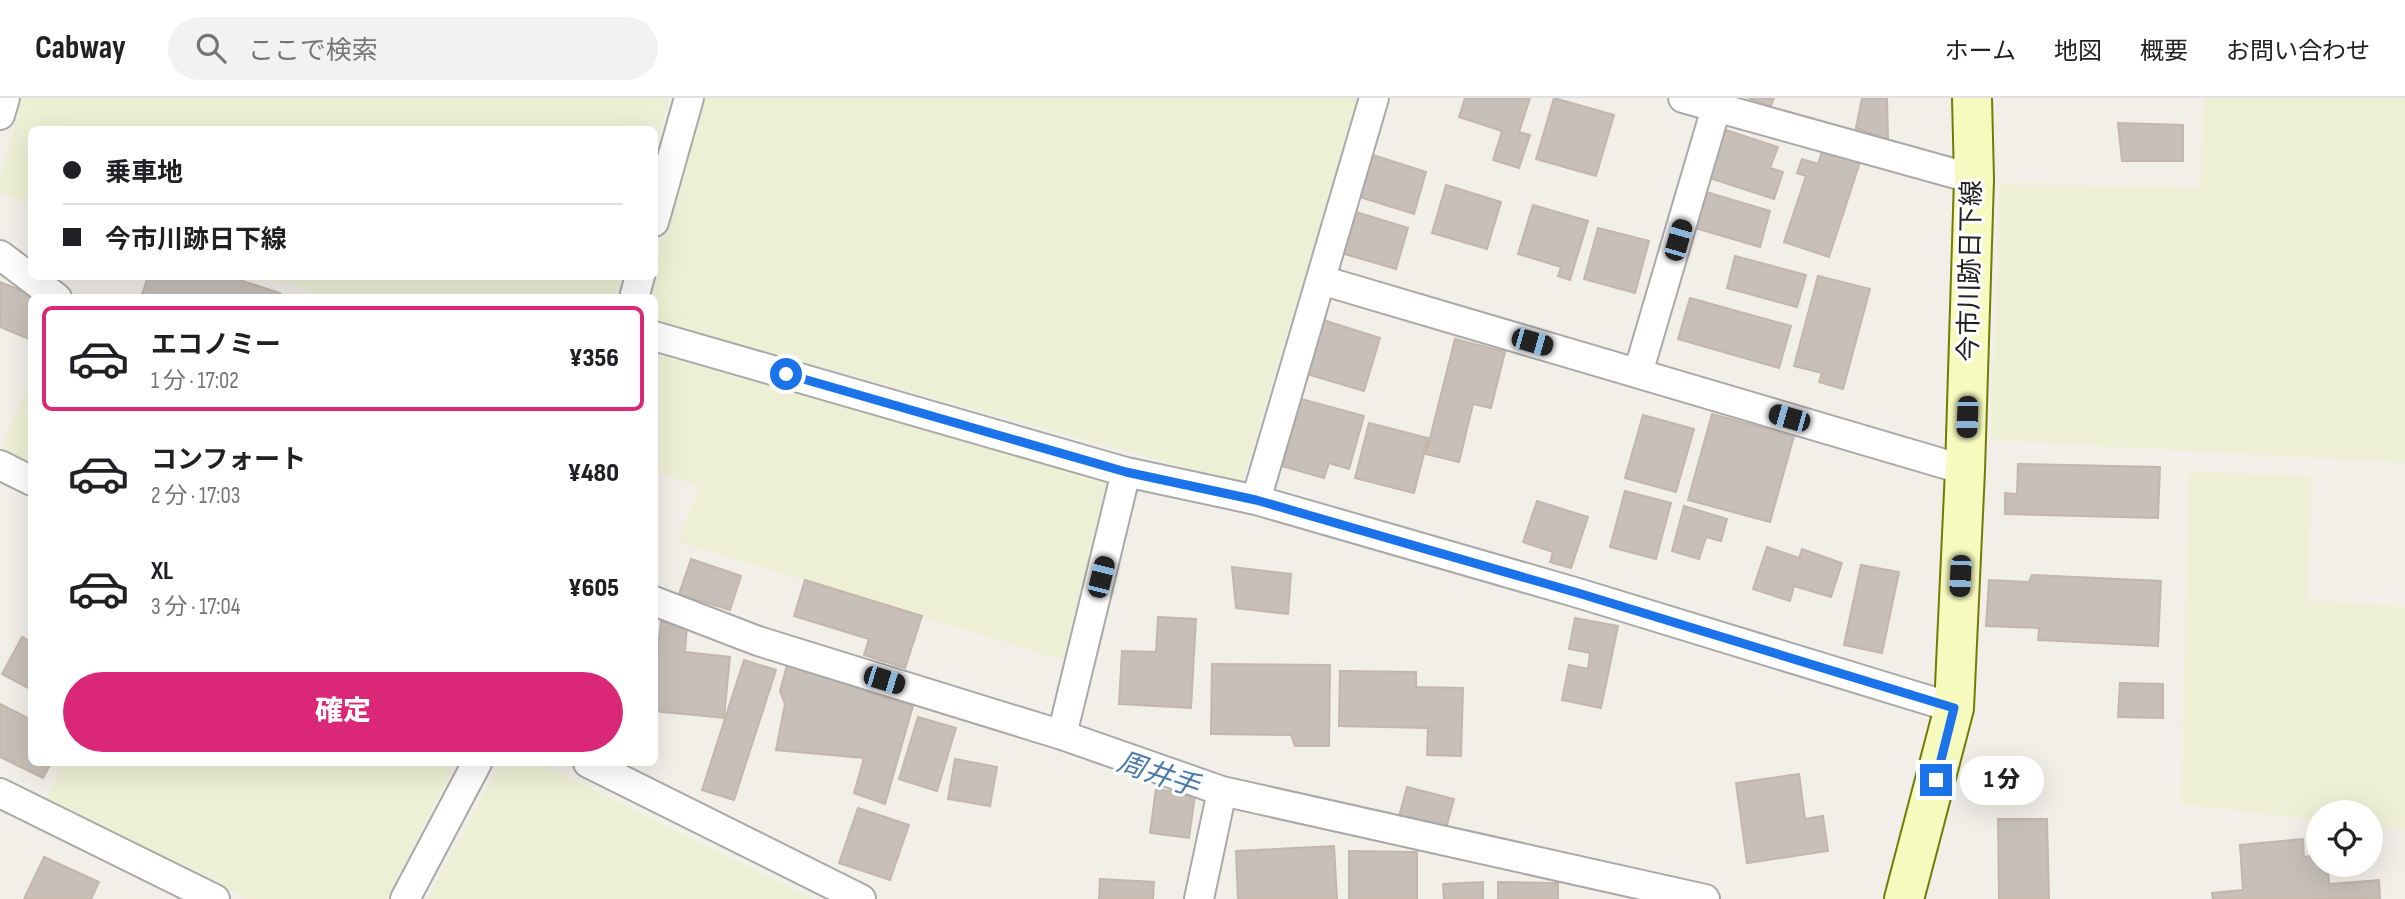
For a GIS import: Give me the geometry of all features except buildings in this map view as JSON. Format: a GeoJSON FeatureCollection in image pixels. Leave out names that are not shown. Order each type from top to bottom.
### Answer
{"type":"FeatureCollection","features":[{"type":"Feature","properties":{"kind":"street"},"geometry":{"type":"LineString","coordinates":[[0,116],[5,98]]}},
{"type":"Feature","properties":{"kind":"street"},"geometry":{"type":"LineString","coordinates":[[658,208],[689,98]]}},
{"type":"Feature","properties":{"kind":"street"},"geometry":{"type":"LineString","coordinates":[[1256,500],[1374,98]]}},
{"type":"Feature","properties":{"kind":"street"},"geometry":{"type":"LineString","coordinates":[[1683,98],[1718,102],[1973,179]]}},
{"type":"Feature","properties":{"kind":"street","name":"今市川跡日下線"},"geometry":{"type":"LineString","coordinates":[[1904,899],[1954,708],[1965,470],[1973,179],[1972,98]]}},
{"type":"Feature","properties":{"kind":"street"},"geometry":{"type":"LineString","coordinates":[[1638,373],[1718,102]]}},
{"type":"Feature","properties":{"kind":"street"},"geometry":{"type":"LineString","coordinates":[[0,255],[28,276]]}},
{"type":"Feature","properties":{"kind":"street"},"geometry":{"type":"LineString","coordinates":[[33,280],[52,294]]}},
{"type":"Feature","properties":{"kind":"street"},"geometry":{"type":"LineString","coordinates":[[1321,280],[1965,470]]}},
{"type":"Feature","properties":{"kind":"street"},"geometry":{"type":"LineString","coordinates":[[658,337],[1126,472],[1256,500],[1578,593],[1954,708]]}},
{"type":"Feature","properties":{"kind":"street"},"geometry":{"type":"LineString","coordinates":[[0,465],[28,479]]}},
{"type":"Feature","properties":{"kind":"street"},"geometry":{"type":"LineString","coordinates":[[1062,735],[1126,472]]}},
{"type":"Feature","properties":{"kind":"street"},"geometry":{"type":"LineString","coordinates":[[658,603],[758,641],[1062,735],[1222,791],[1705,899]]}},
{"type":"Feature","properties":{"kind":"street"},"geometry":{"type":"LineString","coordinates":[[405,899],[475,766]]}},
{"type":"Feature","properties":{"kind":"street"},"geometry":{"type":"LineString","coordinates":[[595,766],[861,899]]}},
{"type":"Feature","properties":{"kind":"street"},"geometry":{"type":"LineString","coordinates":[[1199,899],[1222,791]]}},
{"type":"Feature","properties":{"kind":"street"},"geometry":{"type":"LineString","coordinates":[[0,793],[215,899]]}},
{"type":"Feature","properties":{"kind":"green space"},"geometry":{"type":"Polygon","coordinates":[[[22,98],[669,98],[658,140],[658,126],[28,126],[28,202],[0,193],[0,177],[22,98]]]}},
{"type":"Feature","properties":{"kind":"green space"},"geometry":{"type":"Polygon","coordinates":[[[702,98],[1358,98],[1242,483],[658,322],[658,294],[646,294],[650,280],[658,280],[658,253],[702,98]]]}},
{"type":"Feature","properties":{"kind":"green space"},"geometry":{"type":"Polygon","coordinates":[[[2204,98],[2405,98],[2405,463],[1991,440],[2000,184],[2200,188],[2204,98]]]}},
{"type":"Feature","properties":{"kind":"green space"},"geometry":{"type":"Polygon","coordinates":[[[276,280],[619,280],[615,294],[310,294],[311,291],[276,280]]]}},
{"type":"Feature","properties":{"kind":"green space"},"geometry":{"type":"Polygon","coordinates":[[[658,354],[1107,481],[1063,660],[679,542],[699,486],[658,472],[658,354]]]}},
{"type":"Feature","properties":{"kind":"green space"},"geometry":{"type":"Polygon","coordinates":[[[28,386],[28,463],[0,449],[28,386]]]}},
{"type":"Feature","properties":{"kind":"green space"},"geometry":{"type":"Polygon","coordinates":[[[2189,471],[2312,477],[2307,600],[2405,607],[2405,830],[2383,827],[2383,800],[2306,800],[2306,818],[2181,804],[2189,471]]]}},
{"type":"Feature","properties":{"kind":"green space"},"geometry":{"type":"Polygon","coordinates":[[[62,766],[454,766],[387,899],[248,899],[45,800],[62,766]]]}},
{"type":"Feature","properties":{"kind":"green space"},"geometry":{"type":"Polygon","coordinates":[[[498,766],[546,766],[813,899],[427,899],[498,766]]]}},
{"type":"Feature","properties":{"kind":"route"},"geometry":{"type":"LineString","coordinates":[[786,374],[1126,472],[1256,500],[1578,593],[1954,708],[1936,780]]}},
{"type":"Feature","properties":{"kind":"water label","name":"周井手"},"geometry":{"type":"Point","coordinates":[1158,775]}}]}
